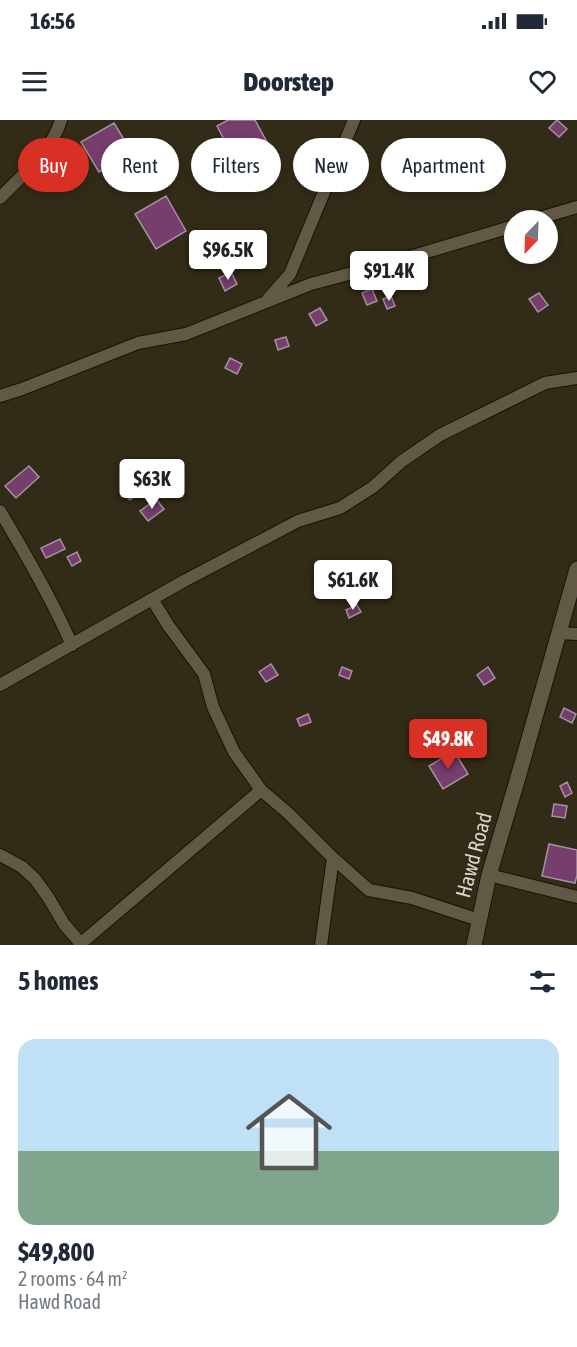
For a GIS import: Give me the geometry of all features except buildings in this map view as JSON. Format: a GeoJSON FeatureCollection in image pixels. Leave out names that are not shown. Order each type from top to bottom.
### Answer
{"type":"FeatureCollection","features":[{"type":"Feature","properties":{"kind":"main road","name":"Hawd Road"},"geometry":{"type":"LineString","coordinates":[[474,945],[489,874],[577,569]]}},
{"type":"Feature","properties":{"kind":"street"},"geometry":{"type":"LineString","coordinates":[[0,198],[36,161],[57,132],[61,120]]}},
{"type":"Feature","properties":{"kind":"street"},"geometry":{"type":"LineString","coordinates":[[265,302],[290,274],[354,120]]}},
{"type":"Feature","properties":{"kind":"street"},"geometry":{"type":"LineString","coordinates":[[558,212],[577,207]]}},
{"type":"Feature","properties":{"kind":"street"},"geometry":{"type":"LineString","coordinates":[[0,396],[138,343],[186,334],[311,284],[504,229]]}},
{"type":"Feature","properties":{"kind":"street"},"geometry":{"type":"LineString","coordinates":[[0,685],[152,599],[298,521],[340,508],[373,487],[402,461],[440,435],[545,383],[577,378]]}},
{"type":"Feature","properties":{"kind":"street"},"geometry":{"type":"LineString","coordinates":[[0,511],[55,607],[72,645]]}},
{"type":"Feature","properties":{"kind":"street"},"geometry":{"type":"LineString","coordinates":[[152,599],[204,674],[213,706],[234,752],[261,790],[369,890],[412,898],[479,920]]}},
{"type":"Feature","properties":{"kind":"street"},"geometry":{"type":"LineString","coordinates":[[559,633],[577,634]]}},
{"type":"Feature","properties":{"kind":"street"},"geometry":{"type":"LineString","coordinates":[[0,855],[22,867],[35,879],[80,944],[261,790]]}},
{"type":"Feature","properties":{"kind":"street"},"geometry":{"type":"LineString","coordinates":[[321,945],[333,858]]}},
{"type":"Feature","properties":{"kind":"street"},"geometry":{"type":"LineString","coordinates":[[489,874],[577,897]]}}]}
